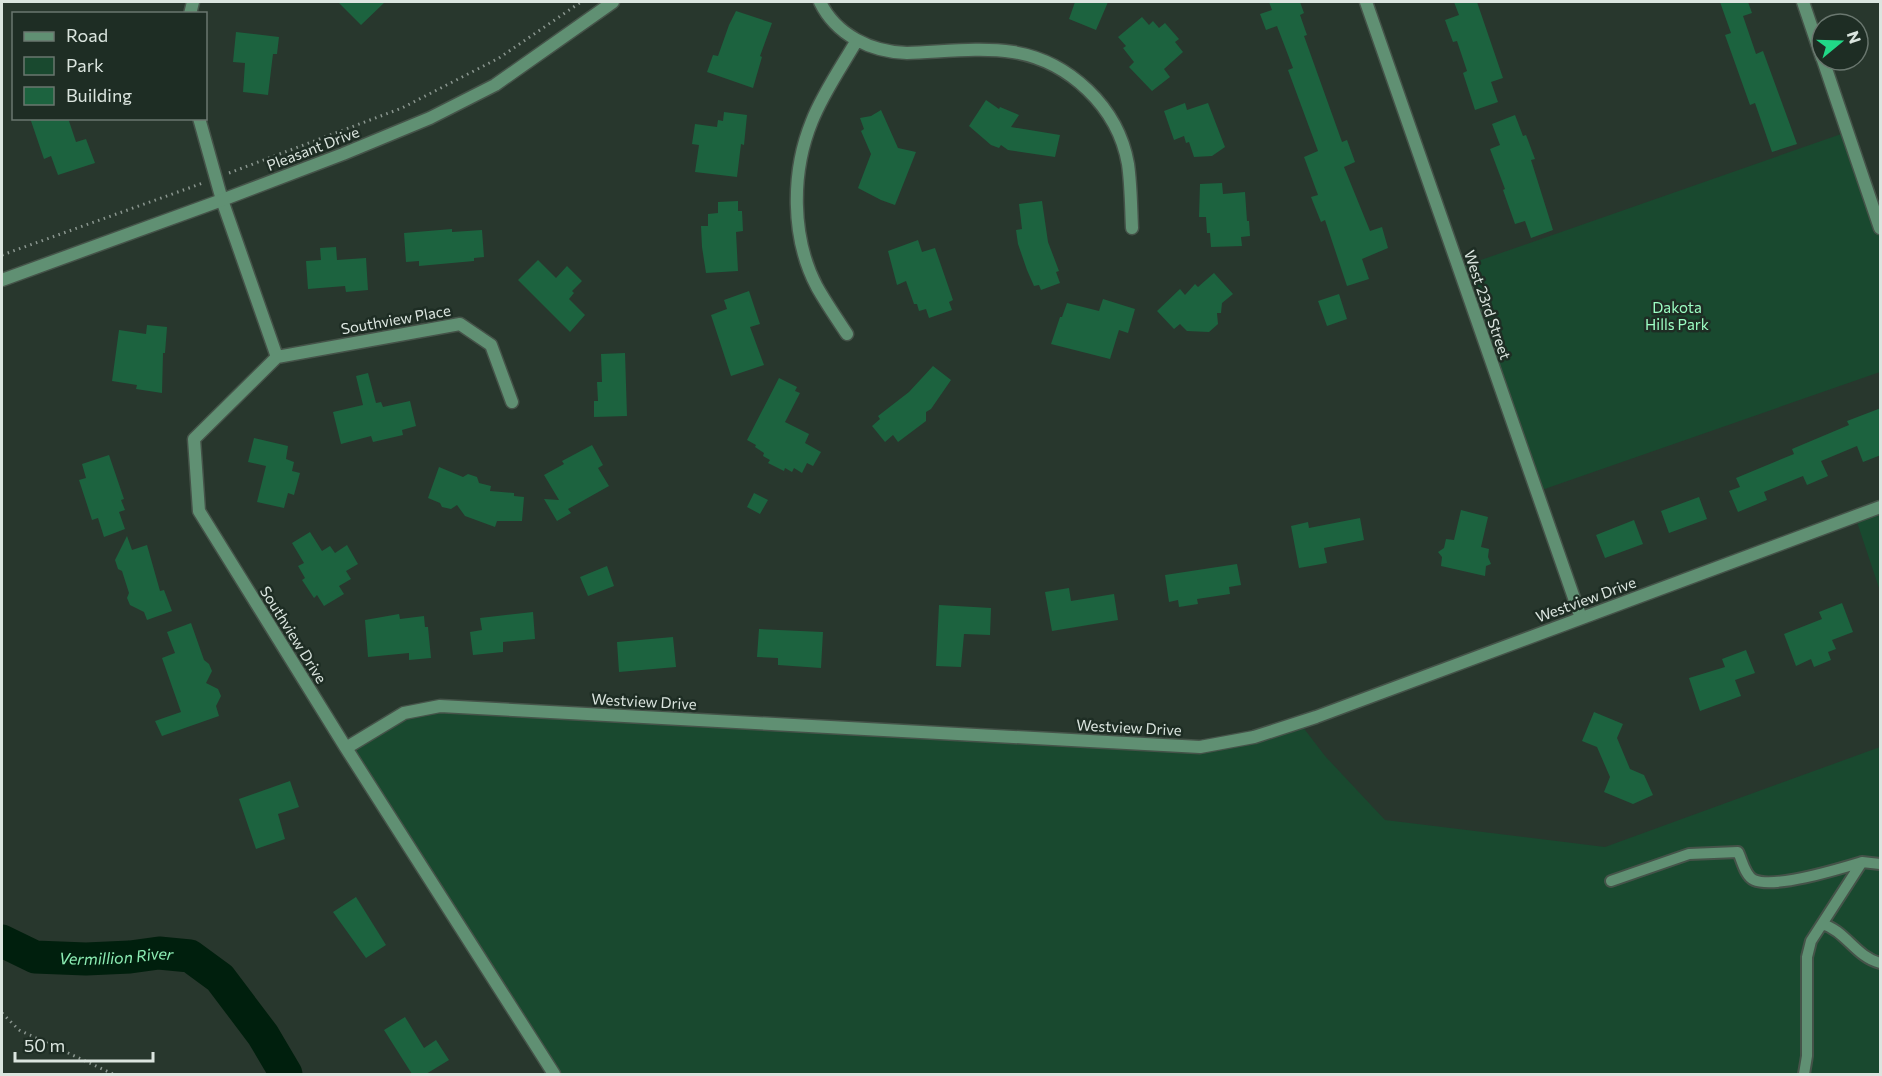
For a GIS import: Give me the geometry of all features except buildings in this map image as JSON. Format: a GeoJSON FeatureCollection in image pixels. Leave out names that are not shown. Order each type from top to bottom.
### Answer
{"type":"FeatureCollection","features":[{"type":"Feature","properties":{"kind":"street","name":"Pleasant Drive"},"geometry":{"type":"LineString","coordinates":[[2,280],[222,200],[430,118],[495,86],[613,2]]}},
{"type":"Feature","properties":{"kind":"street"},"geometry":{"type":"LineString","coordinates":[[820,2],[830,18],[842,30],[868,46],[894,53],[1013,52],[1039,59],[1073,77],[1101,105],[1120,139],[1128,164],[1132,228]]}},
{"type":"Feature","properties":{"kind":"street","name":"West 23rd Street"},"geometry":{"type":"LineString","coordinates":[[1366,2],[1581,618]]}},
{"type":"Feature","properties":{"kind":"street"},"geometry":{"type":"LineString","coordinates":[[1803,2],[1810,23]]}},
{"type":"Feature","properties":{"kind":"street"},"geometry":{"type":"LineString","coordinates":[[847,334],[817,286],[806,260],[798,219],[797,190],[803,148],[811,122],[857,40]]}},
{"type":"Feature","properties":{"kind":"street"},"geometry":{"type":"LineString","coordinates":[[1827,72],[1881,228]]}},
{"type":"Feature","properties":{"kind":"street"},"geometry":{"type":"LineString","coordinates":[[200,120],[222,200],[277,357]]}},
{"type":"Feature","properties":{"kind":"street","name":"Southview Place"},"geometry":{"type":"LineString","coordinates":[[277,357],[460,324],[491,345],[512,402]]}},
{"type":"Feature","properties":{"kind":"street","name":"Southview Drive"},"geometry":{"type":"LineString","coordinates":[[277,357],[194,439],[199,511],[346,748],[554,1074]]}},
{"type":"Feature","properties":{"kind":"street","name":"Westview Drive"},"geometry":{"type":"LineString","coordinates":[[346,748],[404,713],[440,706],[1200,747],[1254,737],[1316,717],[1881,507]]}},
{"type":"Feature","properties":{"kind":"lane"},"geometry":{"type":"LineString","coordinates":[[1611,881],[1689,854],[1738,852],[1748,875],[1755,881],[1775,882],[1810,876],[1862,862],[1881,864]]}},
{"type":"Feature","properties":{"kind":"lane"},"geometry":{"type":"LineString","coordinates":[[1804,1074],[1807,1056],[1807,957],[1811,941],[1862,862]]}},
{"type":"Feature","properties":{"kind":"lane"},"geometry":{"type":"LineString","coordinates":[[1822,924],[1832,926],[1864,956],[1881,963]]}},
{"type":"Feature","properties":{"kind":"path"},"geometry":{"type":"LineString","coordinates":[[2,255],[402,108],[500,58],[581,2]]}},
{"type":"Feature","properties":{"kind":"path"},"geometry":{"type":"LineString","coordinates":[[2,1013],[20,1030],[113,1074]]}},
{"type":"Feature","properties":{"kind":"green space","name":"Dakota Hills Park"},"geometry":{"type":"Polygon","coordinates":[[[1847,132],[1880,228],[1880,372],[1536,492],[1458,268],[1847,132]]]}},
{"type":"Feature","properties":{"kind":"green space"},"geometry":{"type":"Polygon","coordinates":[[[1880,507],[1880,591],[1855,516],[1880,507]]]}},
{"type":"Feature","properties":{"kind":"green space"},"geometry":{"type":"Polygon","coordinates":[[[440,706],[1200,747],[1299,722],[1325,756],[1385,820],[1605,847],[1880,747],[1880,1074],[554,1074],[346,748],[404,713],[440,706]]]}},
{"type":"Feature","properties":{"kind":"waterway","name":"Vermillion River"},"geometry":{"type":"LineString","coordinates":[[2,941],[35,957],[86,959],[159,953],[190,956],[220,978],[263,1035],[286,1074]]}}]}
